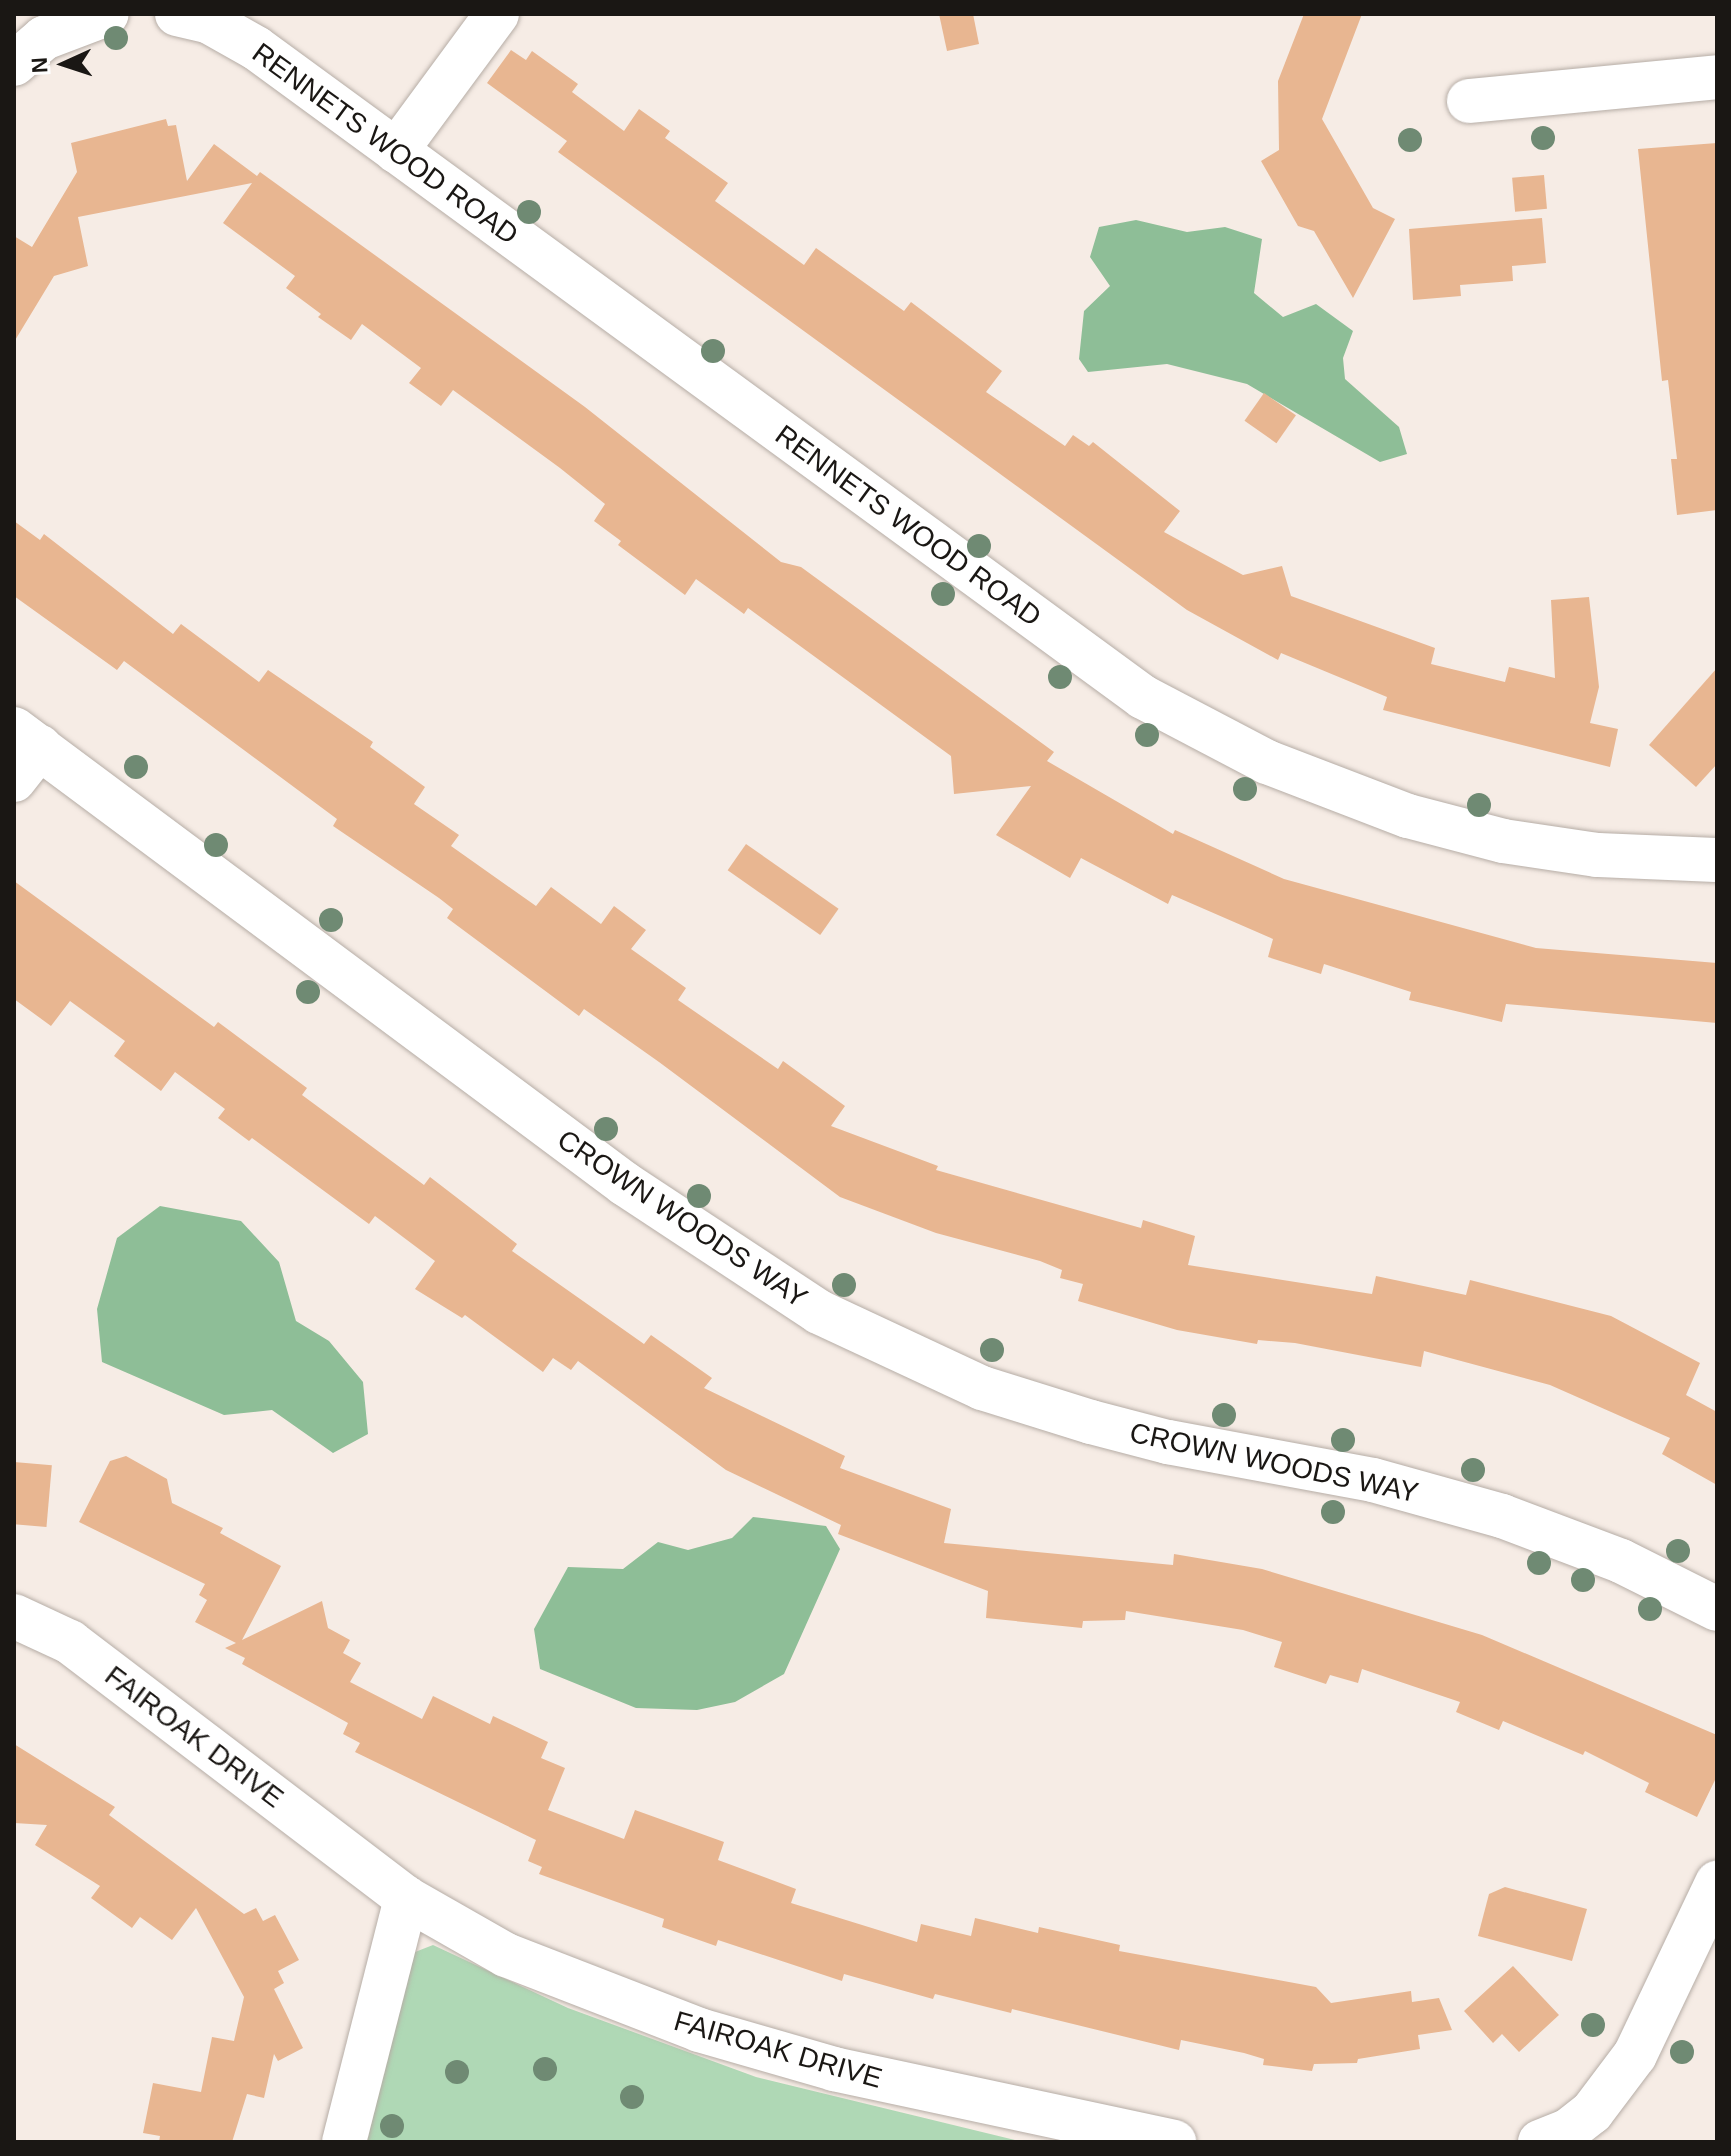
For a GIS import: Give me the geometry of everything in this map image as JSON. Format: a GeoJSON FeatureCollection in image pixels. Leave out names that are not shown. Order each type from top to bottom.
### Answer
{"type":"FeatureCollection","features":[{"type":"Feature","properties":{"kind":"street"},"geometry":{"type":"LineString","coordinates":[[14,64],[44,38],[107,14]]}},
{"type":"Feature","properties":{"kind":"street","name":"RENNETS WOOD ROAD"},"geometry":{"type":"LineString","coordinates":[[177,14],[208,21],[256,48],[1143,697],[1267,762],[1408,816],[1503,841],[1597,855],[1717,860]]}},
{"type":"Feature","properties":{"kind":"street"},"geometry":{"type":"LineString","coordinates":[[396,151],[497,14]]}},
{"type":"Feature","properties":{"kind":"street"},"geometry":{"type":"LineString","coordinates":[[1469,101],[1717,77]]}},
{"type":"Feature","properties":{"kind":"street","name":"CROWN WOODS WAY"},"geometry":{"type":"LineString","coordinates":[[23,752],[625,1184],[819,1312],[982,1388],[1168,1442],[1373,1480],[1502,1516],[1621,1561],[1717,1609]]}},
{"type":"Feature","properties":{"kind":"street","name":"FAIROAK DRIVE"},"geometry":{"type":"LineString","coordinates":[[14,1616],[70,1642],[406,1898],[506,1955],[699,2030],[834,2069],[1172,2142]]}},
{"type":"Feature","properties":{"kind":"street"},"geometry":{"type":"LineString","coordinates":[[1540,2142],[1569,2130],[1592,2112],[1635,2055],[1717,1883]]}},
{"type":"Feature","properties":{"kind":"street"},"geometry":{"type":"LineString","coordinates":[[344,2142],[406,1898]]}},
{"type":"Feature","properties":{"kind":"green space"},"geometry":{"type":"Polygon","coordinates":[[[1136,220],[1187,232],[1225,227],[1262,239],[1254,293],[1283,317],[1316,304],[1353,331],[1343,358],[1345,379],[1399,427],[1407,454],[1380,462],[1247,384],[1167,364],[1088,372],[1079,359],[1084,311],[1110,286],[1090,257],[1099,227],[1136,220]]]}},
{"type":"Feature","properties":{"kind":"green space"},"geometry":{"type":"Polygon","coordinates":[[[160,1206],[241,1221],[279,1262],[296,1321],[329,1341],[363,1382],[368,1434],[333,1453],[272,1410],[224,1415],[102,1362],[97,1309],[117,1238],[160,1206]]]}},
{"type":"Feature","properties":{"kind":"green space"},"geometry":{"type":"Polygon","coordinates":[[[753,1517],[826,1526],[840,1549],[784,1674],[735,1702],[697,1710],[636,1708],[540,1669],[534,1629],[568,1567],[623,1569],[658,1542],[688,1550],[732,1538],[753,1517]]]}},
{"type":"Feature","properties":{"kind":"green space"},"geometry":{"type":"Polygon","coordinates":[[[433,1945],[568,2008],[756,2077],[1023,2142],[367,2142],[410,1954],[433,1945]]]}},
{"type":"Feature","properties":{"kind":"building"},"geometry":{"type":"Polygon","coordinates":[[[939,14],[973,14],[979,44],[947,51],[939,14]]]}},
{"type":"Feature","properties":{"kind":"building"},"geometry":{"type":"Polygon","coordinates":[[[1304,14],[1362,14],[1322,119],[1373,208],[1395,219],[1353,298],[1314,231],[1298,226],[1261,161],[1279,150],[1278,81],[1304,14]]]}},
{"type":"Feature","properties":{"kind":"building"},"geometry":{"type":"Polygon","coordinates":[[[511,50],[526,60],[532,51],[578,84],[572,92],[624,131],[639,109],[670,131],[665,138],[728,183],[715,201],[804,265],[816,248],[904,311],[911,302],[1002,371],[986,392],[1065,446],[1073,435],[1089,446],[1093,442],[1180,511],[1164,532],[1243,575],[1282,566],[1291,596],[1435,648],[1431,664],[1505,682],[1509,667],[1555,678],[1551,600],[1589,597],[1599,687],[1590,723],[1618,729],[1610,767],[1383,710],[1387,697],[1281,653],[1278,660],[1187,610],[558,152],[567,141],[487,83],[511,50]]]}},
{"type":"Feature","properties":{"kind":"building"},"geometry":{"type":"Polygon","coordinates":[[[166,119],[168,126],[176,125],[187,181],[214,144],[257,176],[260,172],[585,407],[781,562],[801,567],[1054,752],[1047,761],[1173,834],[1175,830],[1284,879],[1536,948],[1717,963],[1717,1023],[1506,1004],[1502,1022],[1409,1000],[1411,992],[1324,964],[1321,974],[1268,957],[1273,939],[1172,895],[1168,904],[1081,858],[1070,878],[996,835],[1031,786],[954,794],[951,756],[748,608],[744,614],[696,579],[685,595],[618,545],[621,541],[594,521],[605,504],[453,390],[441,406],[409,383],[421,368],[362,324],[351,340],[318,317],[321,314],[286,288],[295,276],[223,223],[252,183],[78,217],[88,266],[54,276],[14,342],[14,236],[32,247],[77,172],[71,143],[166,119]]]}},
{"type":"Feature","properties":{"kind":"building"},"geometry":{"type":"Polygon","coordinates":[[[1717,143],[1717,510],[1677,515],[1671,459],[1677,459],[1668,380],[1662,381],[1638,149],[1717,143]]]}},
{"type":"Feature","properties":{"kind":"building"},"geometry":{"type":"Polygon","coordinates":[[[1544,175],[1547,209],[1515,212],[1512,178],[1544,175]]]}},
{"type":"Feature","properties":{"kind":"building"},"geometry":{"type":"Polygon","coordinates":[[[1542,218],[1546,263],[1512,266],[1513,281],[1460,285],[1461,296],[1413,300],[1409,229],[1542,218]]]}},
{"type":"Feature","properties":{"kind":"building"},"geometry":{"type":"Polygon","coordinates":[[[1264,393],[1296,415],[1276,443],[1244,421],[1264,393]]]}},
{"type":"Feature","properties":{"kind":"building"},"geometry":{"type":"Polygon","coordinates":[[[14,521],[40,540],[44,534],[173,634],[181,624],[259,682],[268,670],[373,742],[370,747],[425,787],[414,804],[459,835],[451,846],[536,906],[551,887],[601,924],[614,906],[646,930],[631,949],[686,988],[678,1000],[778,1069],[783,1061],[845,1106],[831,1126],[938,1166],[936,1170],[1141,1228],[1143,1220],[1195,1236],[1188,1265],[1372,1294],[1376,1276],[1466,1295],[1470,1280],[1611,1316],[1700,1363],[1686,1395],[1717,1412],[1717,1485],[1662,1454],[1670,1438],[1550,1385],[1424,1351],[1421,1367],[1295,1343],[1258,1340],[1257,1344],[1177,1330],[1078,1301],[1083,1284],[1060,1278],[1062,1270],[1040,1261],[936,1233],[840,1197],[659,1062],[584,1009],[579,1016],[447,918],[453,909],[333,826],[337,819],[124,661],[117,670],[14,596],[14,521]]]}},
{"type":"Feature","properties":{"kind":"building"},"geometry":{"type":"Polygon","coordinates":[[[1717,668],[1717,764],[1696,787],[1649,745],[1717,668]]]}},
{"type":"Feature","properties":{"kind":"building"},"geometry":{"type":"Polygon","coordinates":[[[746,844],[839,909],[820,935],[728,870],[746,844]]]}},
{"type":"Feature","properties":{"kind":"building"},"geometry":{"type":"Polygon","coordinates":[[[14,881],[214,1027],[218,1022],[307,1088],[302,1095],[424,1185],[430,1177],[517,1244],[512,1251],[644,1344],[651,1335],[712,1378],[704,1388],[845,1456],[840,1468],[951,1509],[944,1543],[1173,1565],[1174,1554],[1262,1569],[1482,1635],[1717,1735],[1717,1776],[1697,1817],[1645,1792],[1649,1783],[1585,1751],[1583,1755],[1503,1721],[1499,1730],[1456,1712],[1460,1702],[1362,1669],[1358,1683],[1330,1675],[1326,1684],[1274,1667],[1282,1642],[1243,1630],[1126,1611],[1125,1620],[1083,1621],[1082,1628],[986,1618],[988,1591],[838,1534],[841,1525],[726,1470],[578,1361],[571,1370],[553,1358],[543,1372],[465,1315],[462,1318],[415,1289],[435,1261],[375,1216],[369,1224],[252,1138],[249,1141],[218,1118],[225,1109],[175,1072],[161,1091],[114,1056],[125,1041],[70,1001],[51,1026],[14,999],[14,881]]]}},
{"type":"Feature","properties":{"kind":"building"},"geometry":{"type":"Polygon","coordinates":[[[126,1456],[167,1479],[172,1503],[223,1528],[220,1533],[281,1566],[242,1640],[322,1601],[328,1628],[350,1640],[343,1653],[361,1663],[350,1682],[422,1719],[433,1696],[490,1724],[493,1716],[548,1742],[541,1758],[565,1768],[548,1810],[624,1839],[635,1810],[724,1842],[718,1860],[796,1889],[791,1903],[917,1942],[921,1924],[971,1936],[975,1918],[1038,1933],[1039,1927],[1120,1945],[1119,1951],[1316,1987],[1331,2003],[1411,1991],[1412,2002],[1439,1998],[1452,2030],[1418,2035],[1420,2049],[1358,2059],[1357,2063],[1314,2064],[1312,2071],[1263,2065],[1264,2059],[1181,2040],[1179,2050],[1012,2009],[1011,2013],[935,1994],[933,1999],[844,1974],[842,1981],[718,1940],[716,1946],[662,1927],[664,1919],[539,1874],[542,1867],[528,1861],[536,1840],[355,1752],[360,1743],[343,1734],[348,1723],[242,1664],[245,1658],[225,1648],[236,1643],[195,1622],[207,1600],[199,1595],[205,1584],[79,1522],[110,1461],[126,1456]]]}},
{"type":"Feature","properties":{"kind":"building"},"geometry":{"type":"Polygon","coordinates":[[[14,1462],[52,1465],[46,1527],[14,1524],[14,1462]]]}},
{"type":"Feature","properties":{"kind":"building"},"geometry":{"type":"Polygon","coordinates":[[[14,1744],[115,1807],[109,1815],[244,1914],[256,1908],[263,1921],[275,1915],[299,1960],[278,1971],[284,1983],[274,1989],[303,2048],[278,2061],[274,2054],[264,2098],[247,2094],[232,2142],[159,2142],[160,2136],[143,2133],[153,2083],[201,2092],[212,2037],[234,2041],[244,1997],[196,1908],[172,1940],[140,1917],[132,1928],[91,1898],[100,1886],[35,1845],[47,1825],[14,1823],[14,1744]]]}},
{"type":"Feature","properties":{"kind":"building"},"geometry":{"type":"Polygon","coordinates":[[[1505,1887],[1587,1909],[1572,1961],[1478,1936],[1489,1894],[1505,1887]]]}},
{"type":"Feature","properties":{"kind":"building"},"geometry":{"type":"Polygon","coordinates":[[[1513,1966],[1559,2015],[1519,2052],[1502,2034],[1493,2043],[1464,2011],[1513,1966]]]}}]}
